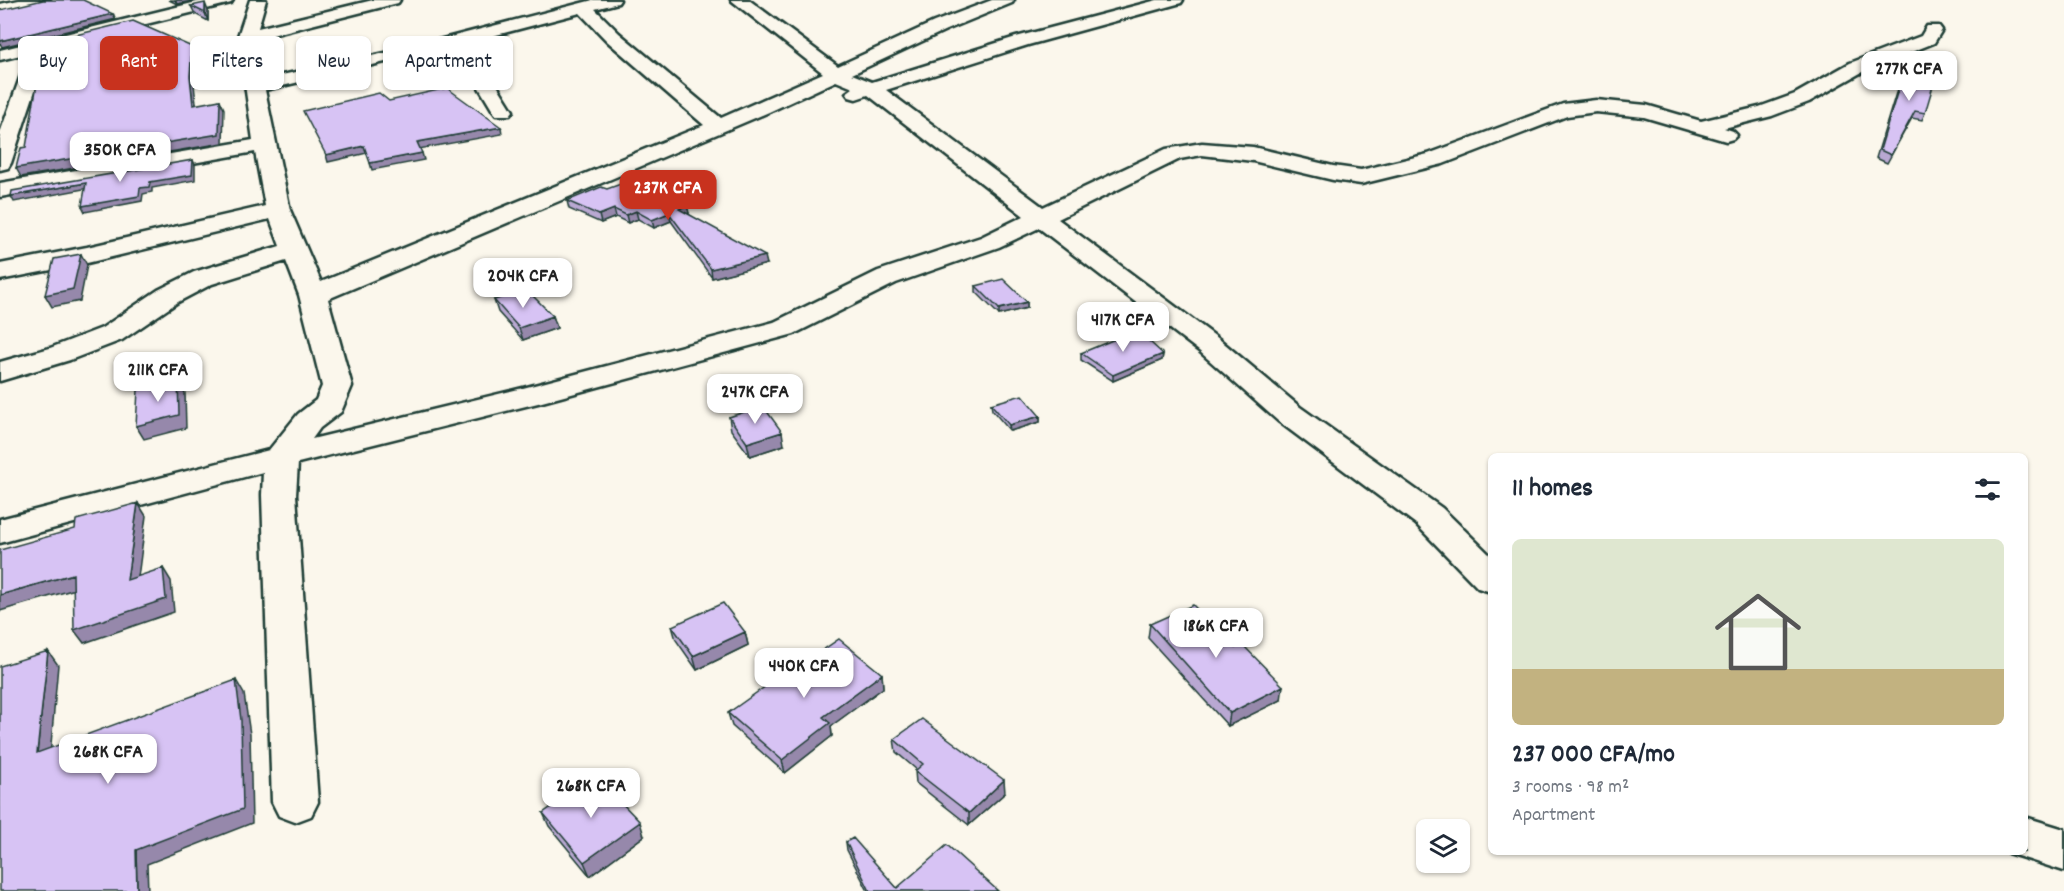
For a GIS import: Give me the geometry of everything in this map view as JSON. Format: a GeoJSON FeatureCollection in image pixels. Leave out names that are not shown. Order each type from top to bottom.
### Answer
{"type":"FeatureCollection","features":[{"type":"Feature","properties":{"kind":"street"},"geometry":{"type":"LineString","coordinates":[[0,9],[42,0]]}},
{"type":"Feature","properties":{"kind":"street"},"geometry":{"type":"LineString","coordinates":[[78,36],[225,0]]}},
{"type":"Feature","properties":{"kind":"street"},"geometry":{"type":"LineString","coordinates":[[247,36],[258,0]]}},
{"type":"Feature","properties":{"kind":"street"},"geometry":{"type":"LineString","coordinates":[[247,36],[392,0]]}},
{"type":"Feature","properties":{"kind":"street"},"geometry":{"type":"LineString","coordinates":[[474,36],[612,0]]}},
{"type":"Feature","properties":{"kind":"street"},"geometry":{"type":"LineString","coordinates":[[739,0],[836,74],[872,89],[1209,345],[1288,414],[1429,516],[1488,576]]}},
{"type":"Feature","properties":{"kind":"street"},"geometry":{"type":"LineString","coordinates":[[313,295],[469,232],[559,191],[836,74],[940,26],[1006,0]]}},
{"type":"Feature","properties":{"kind":"street"},"geometry":{"type":"LineString","coordinates":[[842,96],[872,89],[1022,41],[1175,0]]}},
{"type":"Feature","properties":{"kind":"street"},"geometry":{"type":"LineString","coordinates":[[584,8],[613,37],[717,125]]}},
{"type":"Feature","properties":{"kind":"street"},"geometry":{"type":"LineString","coordinates":[[1702,127],[1765,112],[1802,98],[1857,67],[1928,39],[1934,30]]}},
{"type":"Feature","properties":{"kind":"street"},"geometry":{"type":"LineString","coordinates":[[0,55],[18,51]]}},
{"type":"Feature","properties":{"kind":"street"},"geometry":{"type":"LineString","coordinates":[[284,79],[383,57]]}},
{"type":"Feature","properties":{"kind":"street"},"geometry":{"type":"LineString","coordinates":[[0,163],[25,90]]}},
{"type":"Feature","properties":{"kind":"street"},"geometry":{"type":"LineString","coordinates":[[256,90],[278,210],[313,295],[337,386],[330,405],[309,421],[281,457],[279,495],[295,802]]}},
{"type":"Feature","properties":{"kind":"street"},"geometry":{"type":"LineString","coordinates":[[491,90],[503,111]]}},
{"type":"Feature","properties":{"kind":"street"},"geometry":{"type":"LineString","coordinates":[[717,125],[820,101]]}},
{"type":"Feature","properties":{"kind":"street"},"geometry":{"type":"LineString","coordinates":[[0,531],[784,328],[887,277],[990,242],[1174,154],[1202,149],[1253,154],[1333,173],[1361,177],[1435,159],[1563,110],[1581,107],[1615,107],[1646,111],[1726,135]]}},
{"type":"Feature","properties":{"kind":"street"},"geometry":{"type":"LineString","coordinates":[[0,190],[264,144]]}},
{"type":"Feature","properties":{"kind":"street"},"geometry":{"type":"LineString","coordinates":[[0,272],[87,255],[278,210]]}},
{"type":"Feature","properties":{"kind":"street"},"geometry":{"type":"LineString","coordinates":[[990,242],[1027,243],[1099,261]]}},
{"type":"Feature","properties":{"kind":"street"},"geometry":{"type":"LineString","coordinates":[[0,372],[60,354],[112,334],[168,296],[203,278],[294,250]]}},
{"type":"Feature","properties":{"kind":"street"},"geometry":{"type":"LineString","coordinates":[[2028,839],[2064,850]]}},
{"type":"Feature","properties":{"kind":"building"},"geometry":{"type":"Polygon","coordinates":[[[43,0],[83,0],[113,14],[0,41],[0,10],[43,0]]]}},
{"type":"Feature","properties":{"kind":"building"},"geometry":{"type":"Polygon","coordinates":[[[205,3],[205,13],[191,6],[205,3]]]}},
{"type":"Feature","properties":{"kind":"building"},"geometry":{"type":"Polygon","coordinates":[[[133,21],[167,36],[100,36],[100,90],[178,90],[178,41],[190,46],[190,90],[193,105],[220,100],[219,134],[16,168],[21,148],[26,147],[36,90],[88,90],[88,36],[72,36],[133,21]]]}},
{"type":"Feature","properties":{"kind":"building"},"geometry":{"type":"Polygon","coordinates":[[[1906,63],[1938,69],[1925,113],[1915,111],[1891,155],[1880,150],[1906,63]]]}},
{"type":"Feature","properties":{"kind":"building"},"geometry":{"type":"Polygon","coordinates":[[[438,90],[450,90],[501,127],[417,142],[422,153],[370,163],[364,146],[326,155],[303,111],[379,93],[389,101],[438,90]]]}},
{"type":"Feature","properties":{"kind":"building"},"geometry":{"type":"Polygon","coordinates":[[[193,160],[192,175],[150,182],[149,187],[140,188],[139,196],[82,206],[86,183],[11,196],[12,191],[193,160]]]}},
{"type":"Feature","properties":{"kind":"building"},"geometry":{"type":"Polygon","coordinates":[[[629,181],[687,205],[679,209],[765,256],[711,269],[669,213],[652,220],[636,211],[626,215],[614,209],[599,215],[567,201],[601,187],[607,189],[629,181]]]}},
{"type":"Feature","properties":{"kind":"building"},"geometry":{"type":"Polygon","coordinates":[[[81,254],[73,289],[45,295],[54,259],[81,254]]]}},
{"type":"Feature","properties":{"kind":"building"},"geometry":{"type":"Polygon","coordinates":[[[1003,279],[1027,302],[999,309],[976,286],[1003,279]]]}},
{"type":"Feature","properties":{"kind":"building"},"geometry":{"type":"Polygon","coordinates":[[[527,290],[553,316],[519,328],[494,300],[527,290]]]}},
{"type":"Feature","properties":{"kind":"building"},"geometry":{"type":"Polygon","coordinates":[[[1137,330],[1163,354],[1113,375],[1081,353],[1137,330]]]}},
{"type":"Feature","properties":{"kind":"building"},"geometry":{"type":"Polygon","coordinates":[[[178,380],[179,415],[136,426],[138,390],[178,380]]]}},
{"type":"Feature","properties":{"kind":"building"},"geometry":{"type":"Polygon","coordinates":[[[1022,395],[1040,416],[1009,425],[991,404],[1022,395]]]}},
{"type":"Feature","properties":{"kind":"building"},"geometry":{"type":"Polygon","coordinates":[[[763,406],[782,432],[747,443],[729,417],[763,406]]]}},
{"type":"Feature","properties":{"kind":"building"},"geometry":{"type":"Polygon","coordinates":[[[138,503],[127,580],[163,568],[166,599],[74,630],[73,574],[0,595],[0,550],[75,529],[76,520],[138,503]]]}},
{"type":"Feature","properties":{"kind":"building"},"geometry":{"type":"Polygon","coordinates":[[[723,603],[745,632],[693,656],[672,626],[723,603]]]}},
{"type":"Feature","properties":{"kind":"building"},"geometry":{"type":"Polygon","coordinates":[[[1193,605],[1235,648],[1243,645],[1283,686],[1230,713],[1150,624],[1193,605]]]}},
{"type":"Feature","properties":{"kind":"building"},"geometry":{"type":"Polygon","coordinates":[[[839,639],[882,674],[823,717],[830,723],[782,760],[728,713],[780,676],[782,678],[839,639]]]}},
{"type":"Feature","properties":{"kind":"building"},"geometry":{"type":"Polygon","coordinates":[[[48,651],[37,753],[236,680],[241,720],[243,809],[136,850],[137,891],[0,891],[0,666],[48,651]]]}},
{"type":"Feature","properties":{"kind":"building"},"geometry":{"type":"Polygon","coordinates":[[[922,719],[1004,780],[969,813],[915,771],[923,764],[894,739],[922,719]]]}},
{"type":"Feature","properties":{"kind":"building"},"geometry":{"type":"Polygon","coordinates":[[[596,776],[640,822],[584,862],[543,813],[596,776]]]}},
{"type":"Feature","properties":{"kind":"building"},"geometry":{"type":"Polygon","coordinates":[[[853,838],[897,888],[947,845],[998,891],[870,891],[846,842],[853,838]]]}}]}
